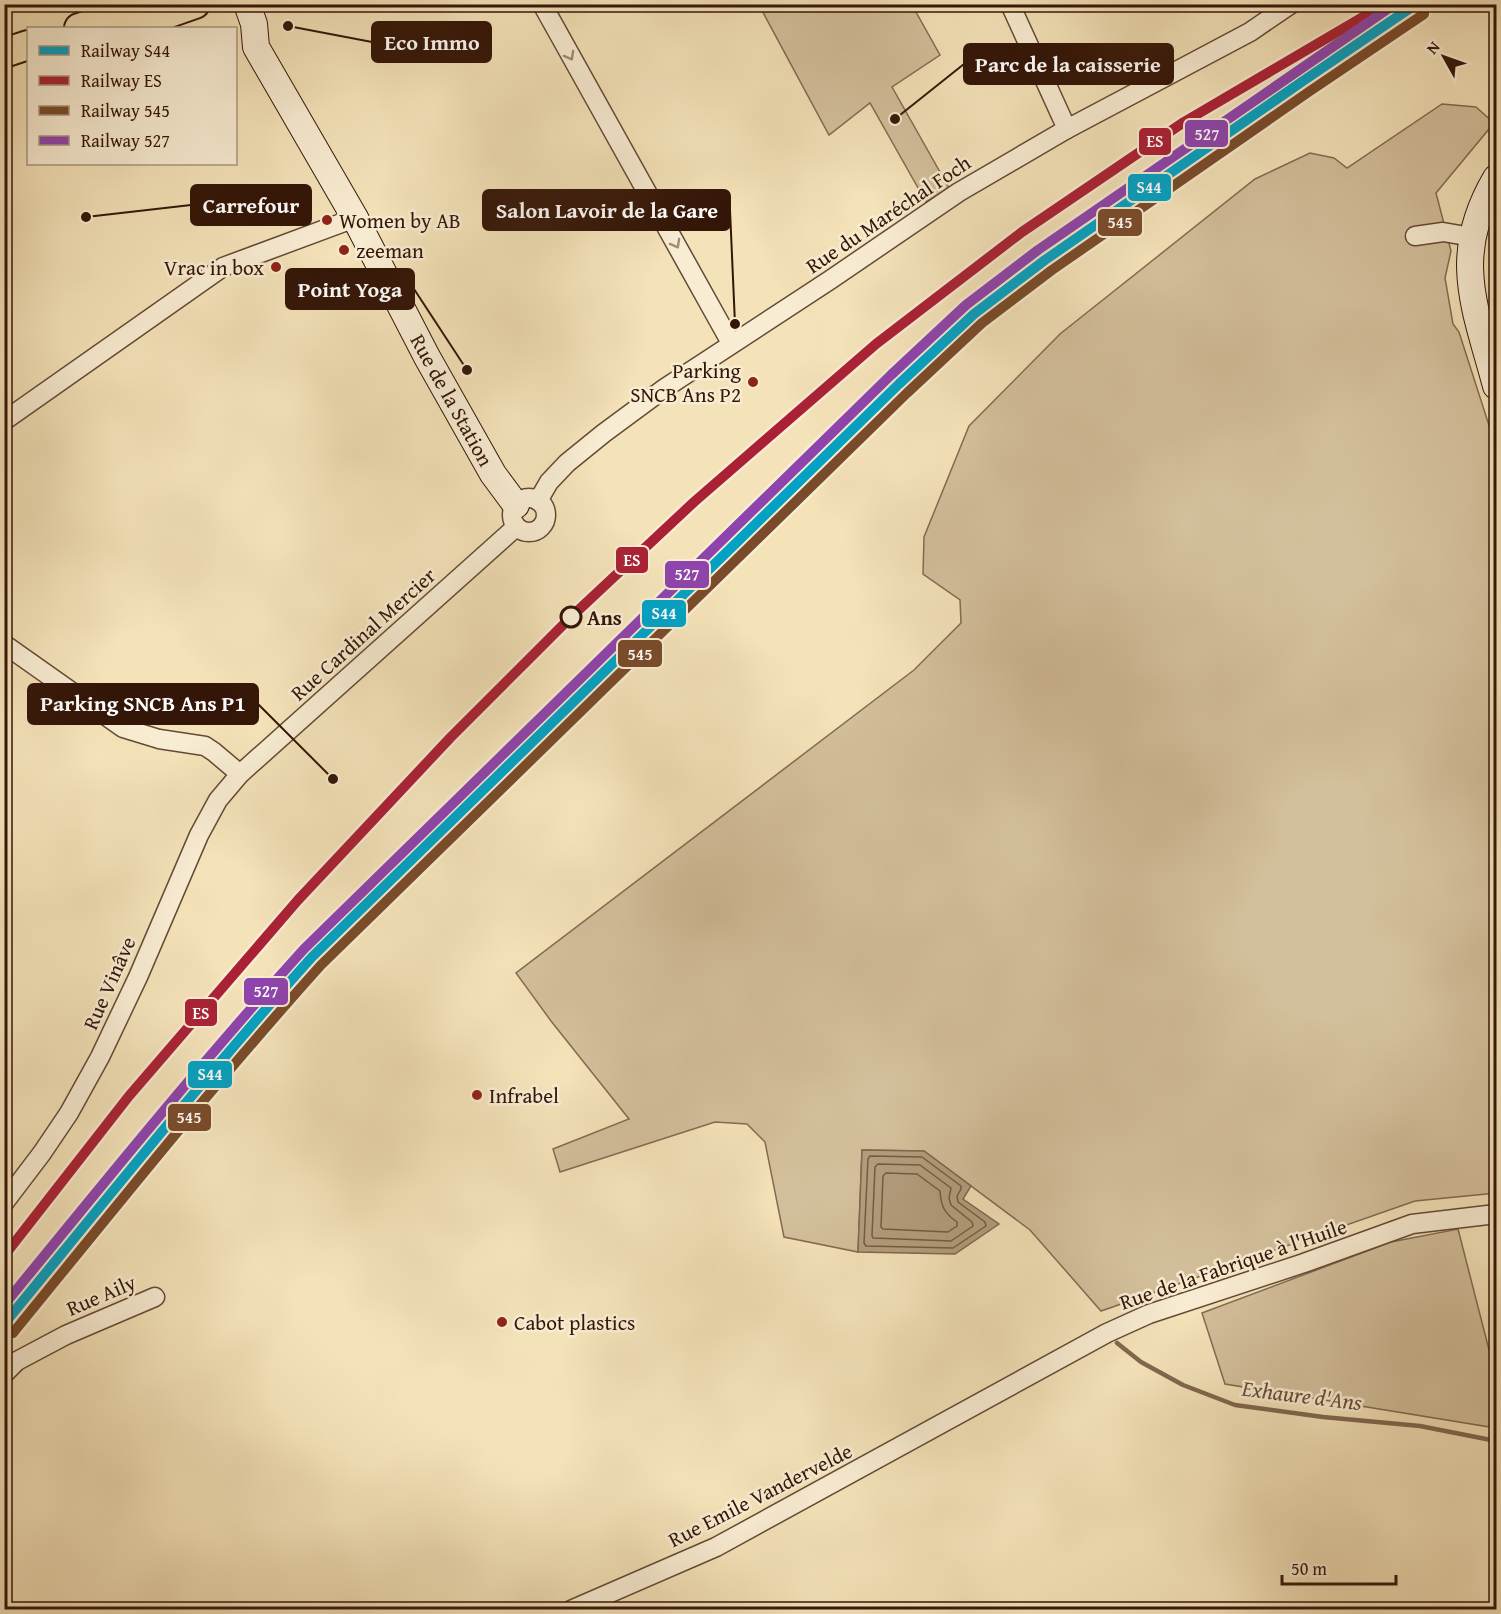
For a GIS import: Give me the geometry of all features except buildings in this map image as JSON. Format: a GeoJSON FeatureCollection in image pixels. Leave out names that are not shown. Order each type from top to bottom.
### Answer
{"type":"FeatureCollection","features":[{"type":"Feature","properties":{"kind":"main road"},"geometry":{"type":"LineString","coordinates":[[82,27],[152,4]]}},
{"type":"Feature","properties":{"kind":"main road"},"geometry":{"type":"LineString","coordinates":[[127,27],[195,4]]}},
{"type":"Feature","properties":{"kind":"main road"},"geometry":{"type":"LineString","coordinates":[[4,53],[27,45]]}},
{"type":"Feature","properties":{"kind":"main road"},"geometry":{"type":"LineString","coordinates":[[4,68],[27,60]]}},
{"type":"Feature","properties":{"kind":"street","name":"Rue de la Station"},"geometry":{"type":"LineString","coordinates":[[247,4],[254,24],[256,47],[355,218],[433,367],[493,474],[524,511]]}},
{"type":"Feature","properties":{"kind":"street"},"geometry":{"type":"LineString","coordinates":[[542,4],[731,344]]}},
{"type":"Feature","properties":{"kind":"street"},"geometry":{"type":"LineString","coordinates":[[1010,4],[1067,129]]}},
{"type":"Feature","properties":{"kind":"street","name":"Rue du Maréchal Foch"},"geometry":{"type":"LineString","coordinates":[[524,511],[567,463],[665,388],[959,192],[1067,129],[1250,32],[1291,4]]}},
{"type":"Feature","properties":{"kind":"street"},"geometry":{"type":"LineString","coordinates":[[1497,178],[1487,194],[1472,237],[1470,260],[1476,315],[1497,386]]}},
{"type":"Feature","properties":{"kind":"street"},"geometry":{"type":"LineString","coordinates":[[4,421],[224,267],[355,218]]}},
{"type":"Feature","properties":{"kind":"street"},"geometry":{"type":"LineString","coordinates":[[1415,236],[1443,232],[1472,237]]}},
{"type":"Feature","properties":{"kind":"street","name":"Rue Cardinal Mercier"},"geometry":{"type":"LineString","coordinates":[[240,774],[524,511]]}},
{"type":"Feature","properties":{"kind":"street"},"geometry":{"type":"LineString","coordinates":[[4,644],[123,728],[159,739],[205,746],[240,774]]}},
{"type":"Feature","properties":{"kind":"street","name":"Rue Vinâve"},"geometry":{"type":"LineString","coordinates":[[4,1203],[69,1113],[100,1058],[138,977],[199,835],[218,800],[240,774]]}},
{"type":"Feature","properties":{"kind":"street","name":"Rue de la Fabrique à l'Huile"},"geometry":{"type":"LineString","coordinates":[[966,1411],[1107,1333],[1149,1314],[1304,1263],[1412,1224],[1497,1214]]}},
{"type":"Feature","properties":{"kind":"street","name":"Rue Aily"},"geometry":{"type":"LineString","coordinates":[[4,1374],[17,1361],[66,1335],[155,1297]]}},
{"type":"Feature","properties":{"kind":"street","name":"Rue Emile Vandervelde"},"geometry":{"type":"LineString","coordinates":[[571,1610],[716,1547],[966,1411]]}},
{"type":"Feature","properties":{"kind":"shaded area"},"geometry":{"type":"Polygon","coordinates":[[[759,5],[912,5],[940,55],[892,87],[949,188],[926,202],[870,103],[829,135],[759,5]]]}},
{"type":"Feature","properties":{"kind":"shaded area"},"geometry":{"type":"Polygon","coordinates":[[[1442,104],[1476,107],[1494,123],[1436,193],[1451,251],[1445,278],[1453,324],[1459,332],[1496,447],[1496,1193],[1415,1201],[1101,1311],[1030,1230],[924,1151],[862,1150],[858,1252],[784,1237],[765,1142],[747,1124],[715,1122],[560,1172],[553,1149],[629,1119],[516,973],[914,670],[961,623],[960,600],[923,574],[924,537],[969,426],[1060,334],[1255,179],[1310,153],[1334,158],[1347,168],[1442,104]]]}},
{"type":"Feature","properties":{"kind":"shaded area"},"geometry":{"type":"Polygon","coordinates":[[[1458,1229],[1496,1377],[1496,1428],[1225,1384],[1202,1313],[1391,1242],[1458,1229]]]}},
{"type":"Feature","properties":{"kind":"water"},"geometry":{"type":"Polygon","coordinates":[[[862,1150],[924,1151],[971,1186],[963,1199],[999,1224],[955,1254],[858,1252],[862,1150]]]}},
{"type":"Feature","properties":{"kind":"waterway","name":"Exhaure d'Ans"},"geometry":{"type":"LineString","coordinates":[[1117,1343],[1141,1362],[1183,1385],[1235,1405],[1323,1417],[1420,1426],[1496,1441]]}},
{"type":"Feature","properties":{"kind":"rail line","name":"ES"},"geometry":{"type":"LineString","coordinates":[[4,1256],[129,1096],[298,900],[450,738],[570,618],[694,502],[876,344],[1022,232],[1184,122],[1385,4]]}},
{"type":"Feature","properties":{"kind":"rail line","name":"527"},"geometry":{"type":"LineString","coordinates":[[4,1305],[189,1081],[304,949],[891,375],[966,305],[1038,250],[1395,4]]}},
{"type":"Feature","properties":{"kind":"rail line","name":"S44"},"geometry":{"type":"LineString","coordinates":[[4,1324],[194,1093],[312,957],[899,384],[974,314],[1045,260],[1416,4]]}},
{"type":"Feature","properties":{"kind":"rail line","name":"545"},"geometry":{"type":"LineString","coordinates":[[13,1333],[203,1101],[321,965],[907,393],[982,323],[1052,270],[1424,14]]}},
{"type":"Feature","properties":{"kind":"place","name":"Eco Immo"},"geometry":{"type":"Point","coordinates":[288,26]}},
{"type":"Feature","properties":{"kind":"place","name":"Parc de la caisserie"},"geometry":{"type":"Point","coordinates":[895,119]}},
{"type":"Feature","properties":{"kind":"place","name":"Carrefour"},"geometry":{"type":"Point","coordinates":[86,217]}},
{"type":"Feature","properties":{"kind":"place","name":"Women by AB"},"geometry":{"type":"Point","coordinates":[327,220]}},
{"type":"Feature","properties":{"kind":"place","name":"zeeman"},"geometry":{"type":"Point","coordinates":[344,250]}},
{"type":"Feature","properties":{"kind":"place","name":"Vrac in box"},"geometry":{"type":"Point","coordinates":[276,267]}},
{"type":"Feature","properties":{"kind":"place","name":"Salon Lavoir de la Gare"},"geometry":{"type":"Point","coordinates":[735,324]}},
{"type":"Feature","properties":{"kind":"place","name":"Point Yoga"},"geometry":{"type":"Point","coordinates":[467,370]}},
{"type":"Feature","properties":{"kind":"place","name":"Parking SNCB Ans P2"},"geometry":{"type":"Point","coordinates":[753,382]}},
{"type":"Feature","properties":{"kind":"place","name":"Ans"},"geometry":{"type":"Point","coordinates":[571,617]}},
{"type":"Feature","properties":{"kind":"place","name":"Parking SNCB Ans P1"},"geometry":{"type":"Point","coordinates":[333,779]}},
{"type":"Feature","properties":{"kind":"place","name":"Infrabel"},"geometry":{"type":"Point","coordinates":[477,1095]}},
{"type":"Feature","properties":{"kind":"place","name":"Cabot plastics"},"geometry":{"type":"Point","coordinates":[502,1322]}}]}
